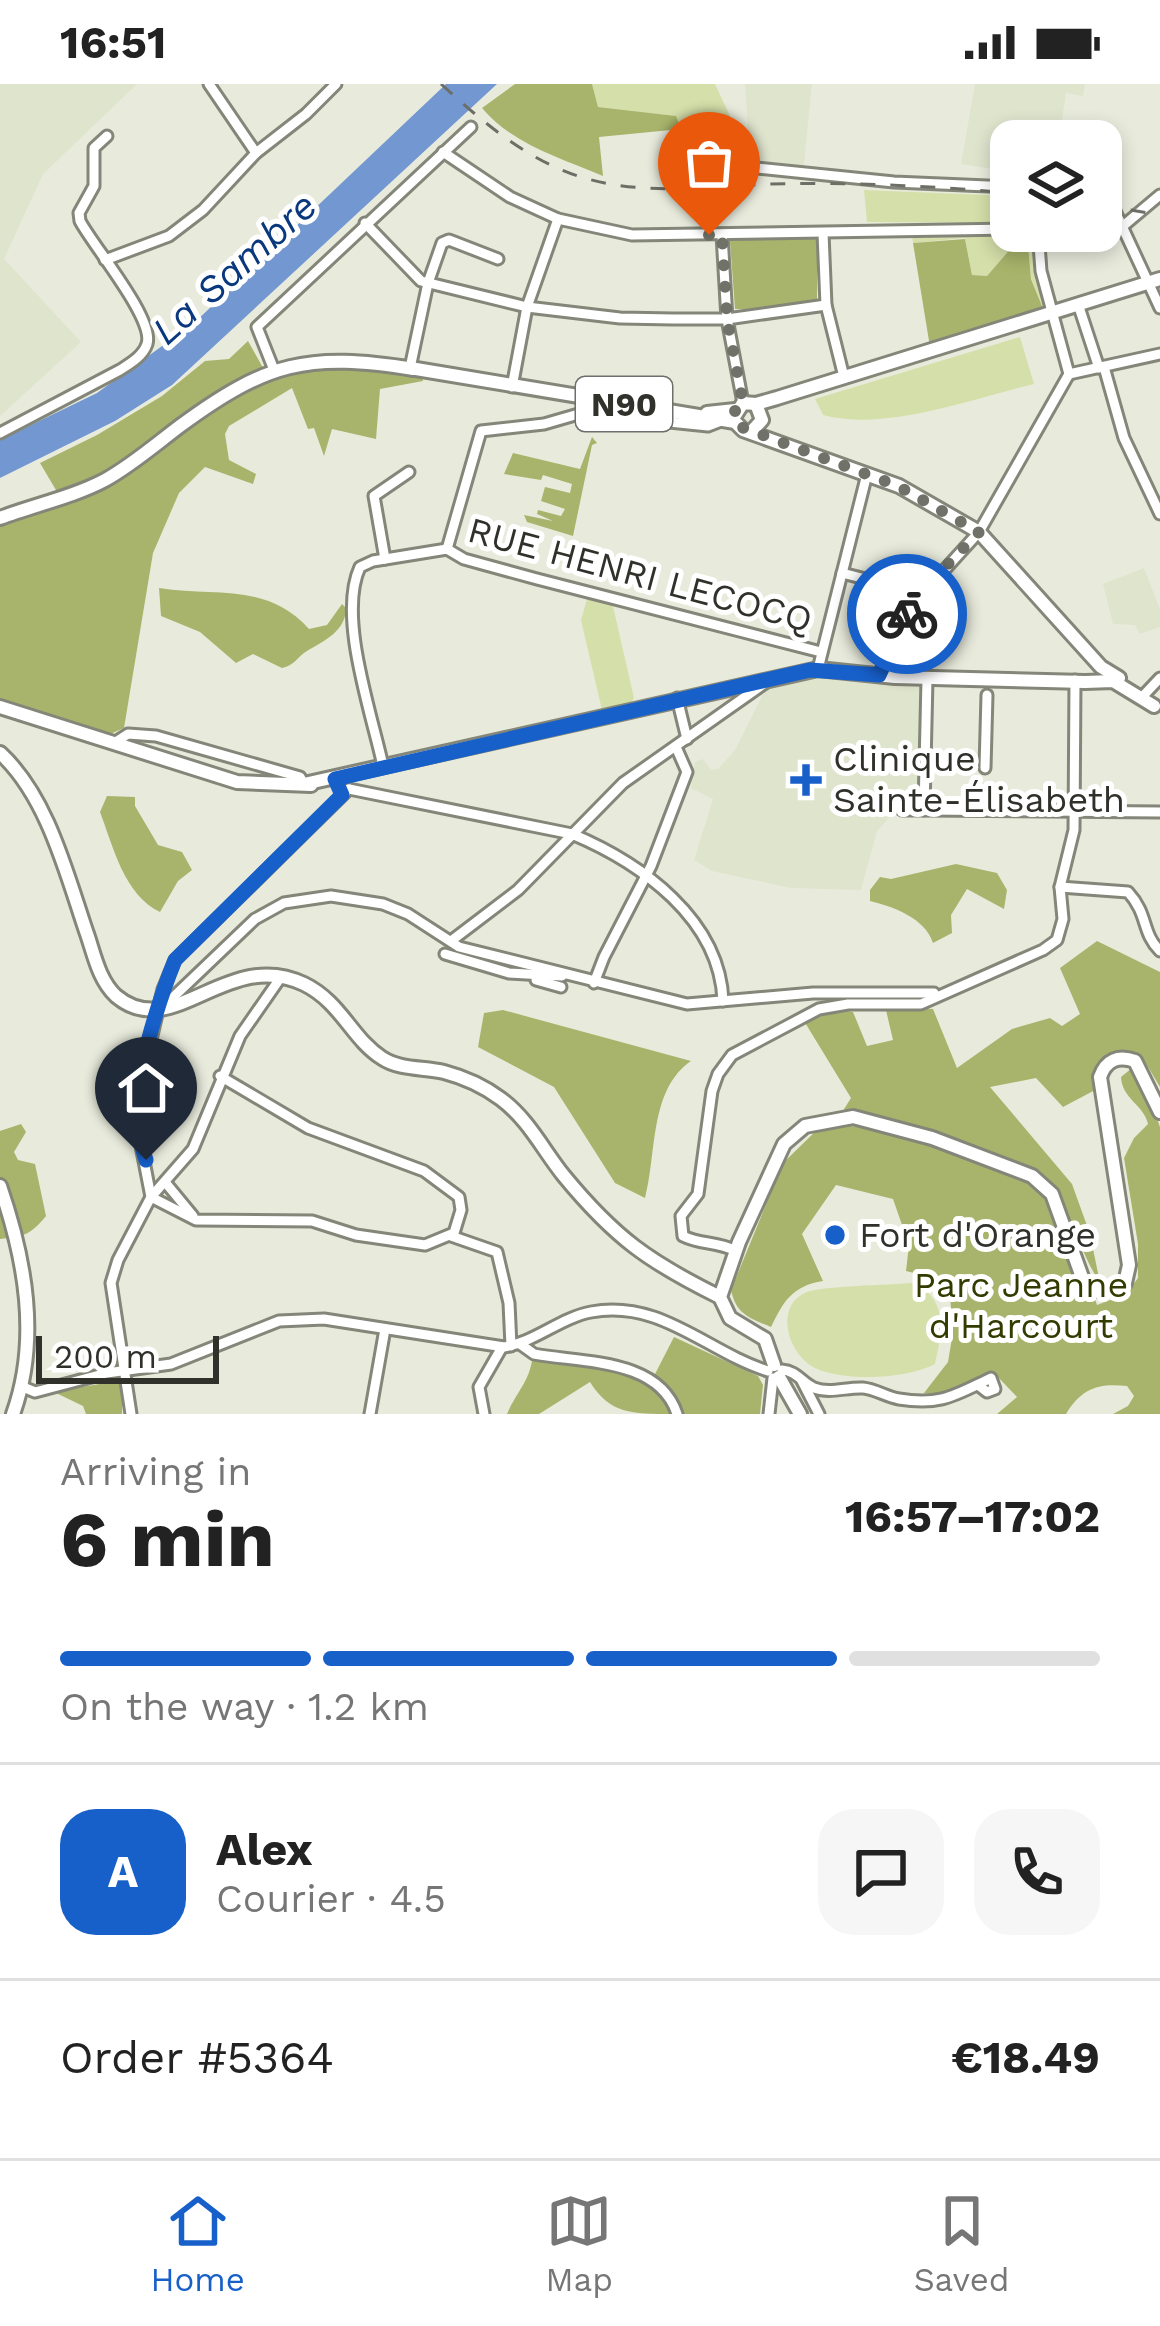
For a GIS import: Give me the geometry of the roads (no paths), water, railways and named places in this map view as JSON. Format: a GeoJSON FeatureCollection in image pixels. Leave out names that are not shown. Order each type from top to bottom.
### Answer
{"type":"FeatureCollection","features":[{"type":"Feature","properties":{"kind":"main road"},"geometry":{"type":"LineString","coordinates":[[746,416],[777,398],[1154,280]]}},
{"type":"Feature","properties":{"kind":"main road","name":"N90"},"geometry":{"type":"LineString","coordinates":[[0,518],[107,478],[222,396],[274,370],[335,359],[410,368],[746,416],[784,442],[918,495],[979,532],[1102,675]]}},
{"type":"Feature","properties":{"kind":"main road"},"geometry":{"type":"LineString","coordinates":[[0,707],[238,782],[304,784],[344,782],[383,766],[818,669],[987,686],[1102,675],[1152,704]]}},
{"type":"Feature","properties":{"kind":"main road"},"geometry":{"type":"LineString","coordinates":[[0,752],[29,790],[54,843],[104,982],[132,1006],[160,1010],[230,980],[281,977],[306,985],[328,1000],[386,1061],[446,1072],[496,1095],[523,1118],[555,1165],[622,1240],[661,1268],[720,1297],[728,1316],[765,1339],[775,1372],[800,1414]]}},
{"type":"Feature","properties":{"kind":"main road"},"geometry":{"type":"LineString","coordinates":[[720,1297],[784,1144],[805,1126],[854,1117],[932,1138],[1032,1176],[1052,1194],[1083,1280],[1090,1288],[1111,1291],[1125,1283],[1130,1264],[1100,1077],[1104,1066],[1116,1059],[1136,1061],[1160,1112]]}},
{"type":"Feature","properties":{"kind":"main road"},"geometry":{"type":"LineString","coordinates":[[0,1186],[23,1267],[27,1313],[23,1387],[13,1414]]}},
{"type":"Feature","properties":{"kind":"street"},"geometry":{"type":"LineString","coordinates":[[209,84],[256,154]]}},
{"type":"Feature","properties":{"kind":"street"},"geometry":{"type":"LineString","coordinates":[[105,260],[169,236],[203,210],[256,154],[335,84]]}},
{"type":"Feature","properties":{"kind":"street"},"geometry":{"type":"LineString","coordinates":[[274,370],[257,327],[471,127]]}},
{"type":"Feature","properties":{"kind":"street"},"geometry":{"type":"LineString","coordinates":[[0,433],[120,370],[143,350],[148,338],[146,325],[85,231],[79,213],[94,186],[94,148],[107,136]]}},
{"type":"Feature","properties":{"kind":"street"},"geometry":{"type":"LineString","coordinates":[[443,152],[510,197],[558,219],[632,235],[990,229]]}},
{"type":"Feature","properties":{"kind":"street"},"geometry":{"type":"LineString","coordinates":[[747,167],[990,187]]}},
{"type":"Feature","properties":{"kind":"street"},"geometry":{"type":"LineString","coordinates":[[1160,195],[1123,226],[1154,280],[1160,308]]}},
{"type":"Feature","properties":{"kind":"street"},"geometry":{"type":"LineString","coordinates":[[513,385],[527,307],[558,219]]}},
{"type":"Feature","properties":{"kind":"street"},"geometry":{"type":"LineString","coordinates":[[364,223],[421,281],[527,307],[620,318],[727,319],[826,305]]}},
{"type":"Feature","properties":{"kind":"street"},"geometry":{"type":"LineString","coordinates":[[823,233],[826,305],[844,377]]}},
{"type":"Feature","properties":{"kind":"street"},"geometry":{"type":"LineString","coordinates":[[447,549],[481,431],[544,424],[582,413],[707,426],[746,416],[727,319],[722,235]]}},
{"type":"Feature","properties":{"kind":"street"},"geometry":{"type":"LineString","coordinates":[[410,368],[442,243],[448,239],[498,260]]}},
{"type":"Feature","properties":{"kind":"street"},"geometry":{"type":"LineString","coordinates":[[879,675],[920,593],[979,532],[1069,374],[1040,252]]}},
{"type":"Feature","properties":{"kind":"street"},"geometry":{"type":"LineString","coordinates":[[1078,304],[1124,438],[1160,514]]}},
{"type":"Feature","properties":{"kind":"street"},"geometry":{"type":"LineString","coordinates":[[1069,374],[1160,354]]}},
{"type":"Feature","properties":{"kind":"street"},"geometry":{"type":"LineString","coordinates":[[383,766],[354,623],[355,580],[360,568],[379,560],[374,496],[409,472]]}},
{"type":"Feature","properties":{"kind":"street"},"geometry":{"type":"LineString","coordinates":[[818,669],[867,474]]}},
{"type":"Feature","properties":{"kind":"street","name":"RUE HENRI LECOCQ"},"geometry":{"type":"LineString","coordinates":[[379,560],[447,549],[464,559],[821,652]]}},
{"type":"Feature","properties":{"kind":"street"},"geometry":{"type":"LineString","coordinates":[[842,573],[920,593]]}},
{"type":"Feature","properties":{"kind":"street"},"geometry":{"type":"LineString","coordinates":[[455,944],[518,890],[623,783],[771,678]]}},
{"type":"Feature","properties":{"kind":"street"},"geometry":{"type":"LineString","coordinates":[[1152,704],[1160,678]]}},
{"type":"Feature","properties":{"kind":"street"},"geometry":{"type":"LineString","coordinates":[[924,810],[927,679]]}},
{"type":"Feature","properties":{"kind":"street"},"geometry":{"type":"LineString","coordinates":[[736,1251],[718,1242],[698,1244],[683,1236],[681,1216],[698,1194],[712,1091],[732,1055],[819,1009],[921,1004],[1051,946],[1060,935],[1060,887],[1074,830],[1075,680]]}},
{"type":"Feature","properties":{"kind":"street"},"geometry":{"type":"LineString","coordinates":[[985,769],[987,686]]}},
{"type":"Feature","properties":{"kind":"street"},"geometry":{"type":"LineString","coordinates":[[677,698],[687,740]]}},
{"type":"Feature","properties":{"kind":"street"},"geometry":{"type":"LineString","coordinates":[[114,743],[128,734],[156,736],[300,777],[304,784]]}},
{"type":"Feature","properties":{"kind":"street"},"geometry":{"type":"LineString","coordinates":[[594,983],[646,876],[687,772],[676,747]]}},
{"type":"Feature","properties":{"kind":"street"},"geometry":{"type":"LineString","coordinates":[[151,1197],[136,1120],[137,1100],[175,960],[344,782],[572,834],[646,876],[698,927],[718,968],[723,1001]]}},
{"type":"Feature","properties":{"kind":"street"},"geometry":{"type":"LineString","coordinates":[[902,810],[1160,812]]}},
{"type":"Feature","properties":{"kind":"street"},"geometry":{"type":"LineString","coordinates":[[1060,887],[1128,892],[1142,907],[1148,934],[1160,951]]}},
{"type":"Feature","properties":{"kind":"street"},"geometry":{"type":"LineString","coordinates":[[160,1010],[255,919],[295,900],[367,899],[407,914],[483,966]]}},
{"type":"Feature","properties":{"kind":"street"},"geometry":{"type":"LineString","coordinates":[[455,944],[687,1004],[813,993],[940,993]]}},
{"type":"Feature","properties":{"kind":"street"},"geometry":{"type":"LineString","coordinates":[[445,954],[561,986]]}},
{"type":"Feature","properties":{"kind":"street"},"geometry":{"type":"LineString","coordinates":[[520,975],[568,975]]}},
{"type":"Feature","properties":{"kind":"street"},"geometry":{"type":"LineString","coordinates":[[131,1414],[113,1313],[112,1276],[151,1197],[193,1149],[240,1036],[281,977]]}},
{"type":"Feature","properties":{"kind":"street"},"geometry":{"type":"LineString","coordinates":[[220,1076],[308,1128],[424,1171],[455,1192],[461,1205],[451,1237]]}},
{"type":"Feature","properties":{"kind":"street"},"geometry":{"type":"LineString","coordinates":[[165,1182],[196,1220]]}},
{"type":"Feature","properties":{"kind":"street"},"geometry":{"type":"LineString","coordinates":[[151,1197],[196,1220],[312,1221],[356,1235],[425,1245],[451,1237],[497,1252],[509,1303],[511,1346]]}},
{"type":"Feature","properties":{"kind":"street"},"geometry":{"type":"LineString","coordinates":[[484,1414],[479,1387],[511,1346],[574,1317],[624,1310],[663,1319],[775,1372],[799,1376],[814,1388],[866,1388],[894,1399],[917,1401],[959,1397],[978,1384]]}},
{"type":"Feature","properties":{"kind":"street"},"geometry":{"type":"LineString","coordinates":[[23,1387],[29,1383],[44,1388],[184,1360],[288,1319],[318,1318],[511,1346],[530,1354],[647,1376],[667,1391],[677,1414]]}},
{"type":"Feature","properties":{"kind":"street"},"geometry":{"type":"LineString","coordinates":[[370,1414],[385,1329]]}},
{"type":"Feature","properties":{"kind":"street"},"geometry":{"type":"LineString","coordinates":[[769,1414],[775,1372]]}},
{"type":"Feature","properties":{"kind":"street"},"geometry":{"type":"LineString","coordinates":[[799,1376],[819,1414]]}},
{"type":"Feature","properties":{"kind":"water"},"geometry":{"type":"Polygon","coordinates":[[[446,84],[497,84],[172,385],[115,421],[0,478],[0,440],[97,393],[194,323],[446,84]]]}},
{"type":"Feature","properties":{"kind":"railway"},"geometry":{"type":"LineString","coordinates":[[441,84],[522,149],[558,168],[602,182],[674,189],[861,184],[990,192]]}},
{"type":"Feature","properties":{"kind":"railway"},"geometry":{"type":"LineString","coordinates":[[1122,209],[1154,214]]}},
{"type":"Feature","properties":{"kind":"place","name":"Clinique Sainte-Élisabeth"},"geometry":{"type":"Point","coordinates":[806,780]}},
{"type":"Feature","properties":{"kind":"place","name":"Fort d'Orange"},"geometry":{"type":"Point","coordinates":[835,1235]}},
{"type":"Feature","properties":{"kind":"water label","name":"La Sambre"},"geometry":{"type":"Point","coordinates":[234,268]}},
{"type":"Feature","properties":{"kind":"park label","name":"Parc Jeanne d'Harcourt"},"geometry":{"type":"Point","coordinates":[1021,1306]}}]}
